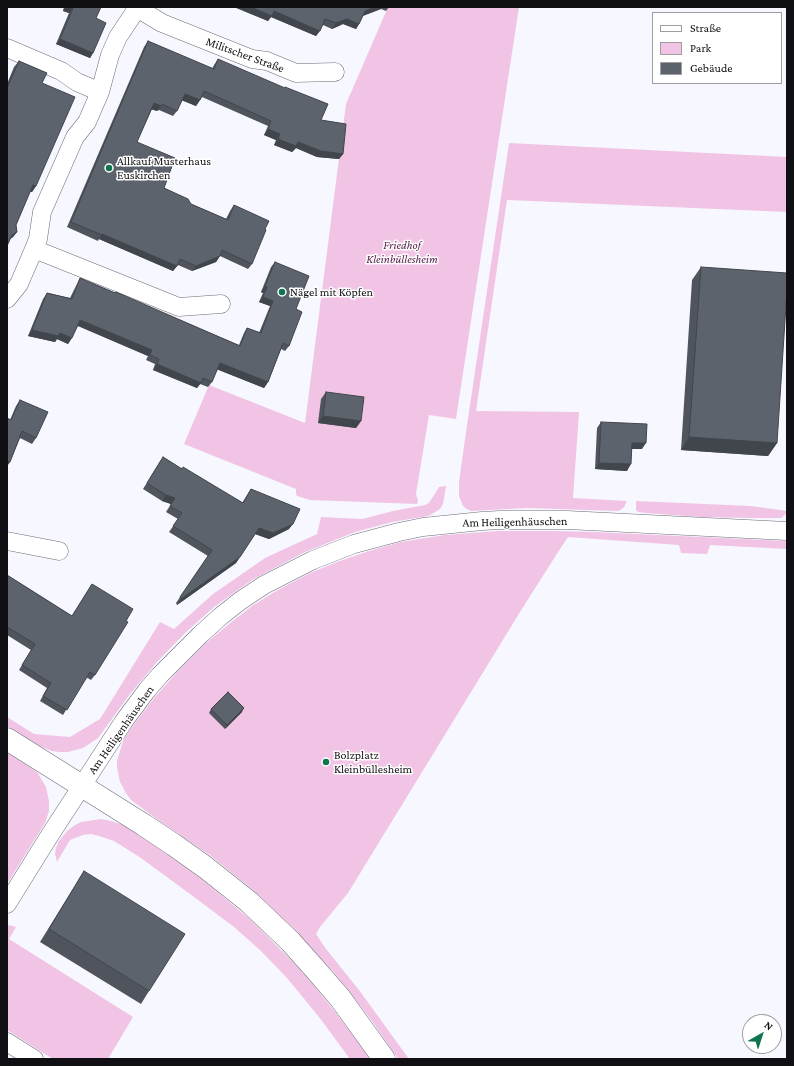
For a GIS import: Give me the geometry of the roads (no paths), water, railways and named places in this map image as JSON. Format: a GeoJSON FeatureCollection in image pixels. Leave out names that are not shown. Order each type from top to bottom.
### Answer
{"type":"FeatureCollection","features":[{"type":"Feature","properties":{"kind":"street","name":"Militscher Straße"},"geometry":{"type":"LineString","coordinates":[[7,299],[19,284],[34,249],[38,239],[42,212],[75,137],[87,122],[100,92],[110,55],[118,37],[138,8],[162,23],[252,59],[268,61],[296,73],[335,72]]}},
{"type":"Feature","properties":{"kind":"street"},"geometry":{"type":"LineString","coordinates":[[7,48],[61,70],[77,82],[100,92]]}},
{"type":"Feature","properties":{"kind":"street"},"geometry":{"type":"LineString","coordinates":[[34,249],[179,307],[221,304]]}},
{"type":"Feature","properties":{"kind":"street","name":"Am Heiligenhäuschen"},"geometry":{"type":"LineString","coordinates":[[7,904],[124,720],[147,690],[181,653],[216,620],[240,601],[275,579],[313,560],[354,544],[392,534],[463,522],[500,520],[568,520],[787,531]]}},
{"type":"Feature","properties":{"kind":"street"},"geometry":{"type":"LineString","coordinates":[[7,542],[59,551]]}},
{"type":"Feature","properties":{"kind":"street"},"geometry":{"type":"LineString","coordinates":[[7,739],[174,845],[205,867],[249,902],[290,941],[340,998],[384,1059]]}},
{"type":"Feature","properties":{"kind":"street"},"geometry":{"type":"LineString","coordinates":[[7,1042],[34,1059]]}},
{"type":"Feature","properties":{"kind":"place","name":"Allkauf Musterhaus Euskirchen"},"geometry":{"type":"Point","coordinates":[109,168]}},
{"type":"Feature","properties":{"kind":"place","name":"Nägel mit Köpfen"},"geometry":{"type":"Point","coordinates":[282,292]}},
{"type":"Feature","properties":{"kind":"place","name":"Bolzplatz Kleinbüllesheim"},"geometry":{"type":"Point","coordinates":[326,762]}},
{"type":"Feature","properties":{"kind":"park label","name":"Friedhof Kleinbüllesheim"},"geometry":{"type":"Point","coordinates":[402,252]}}]}
